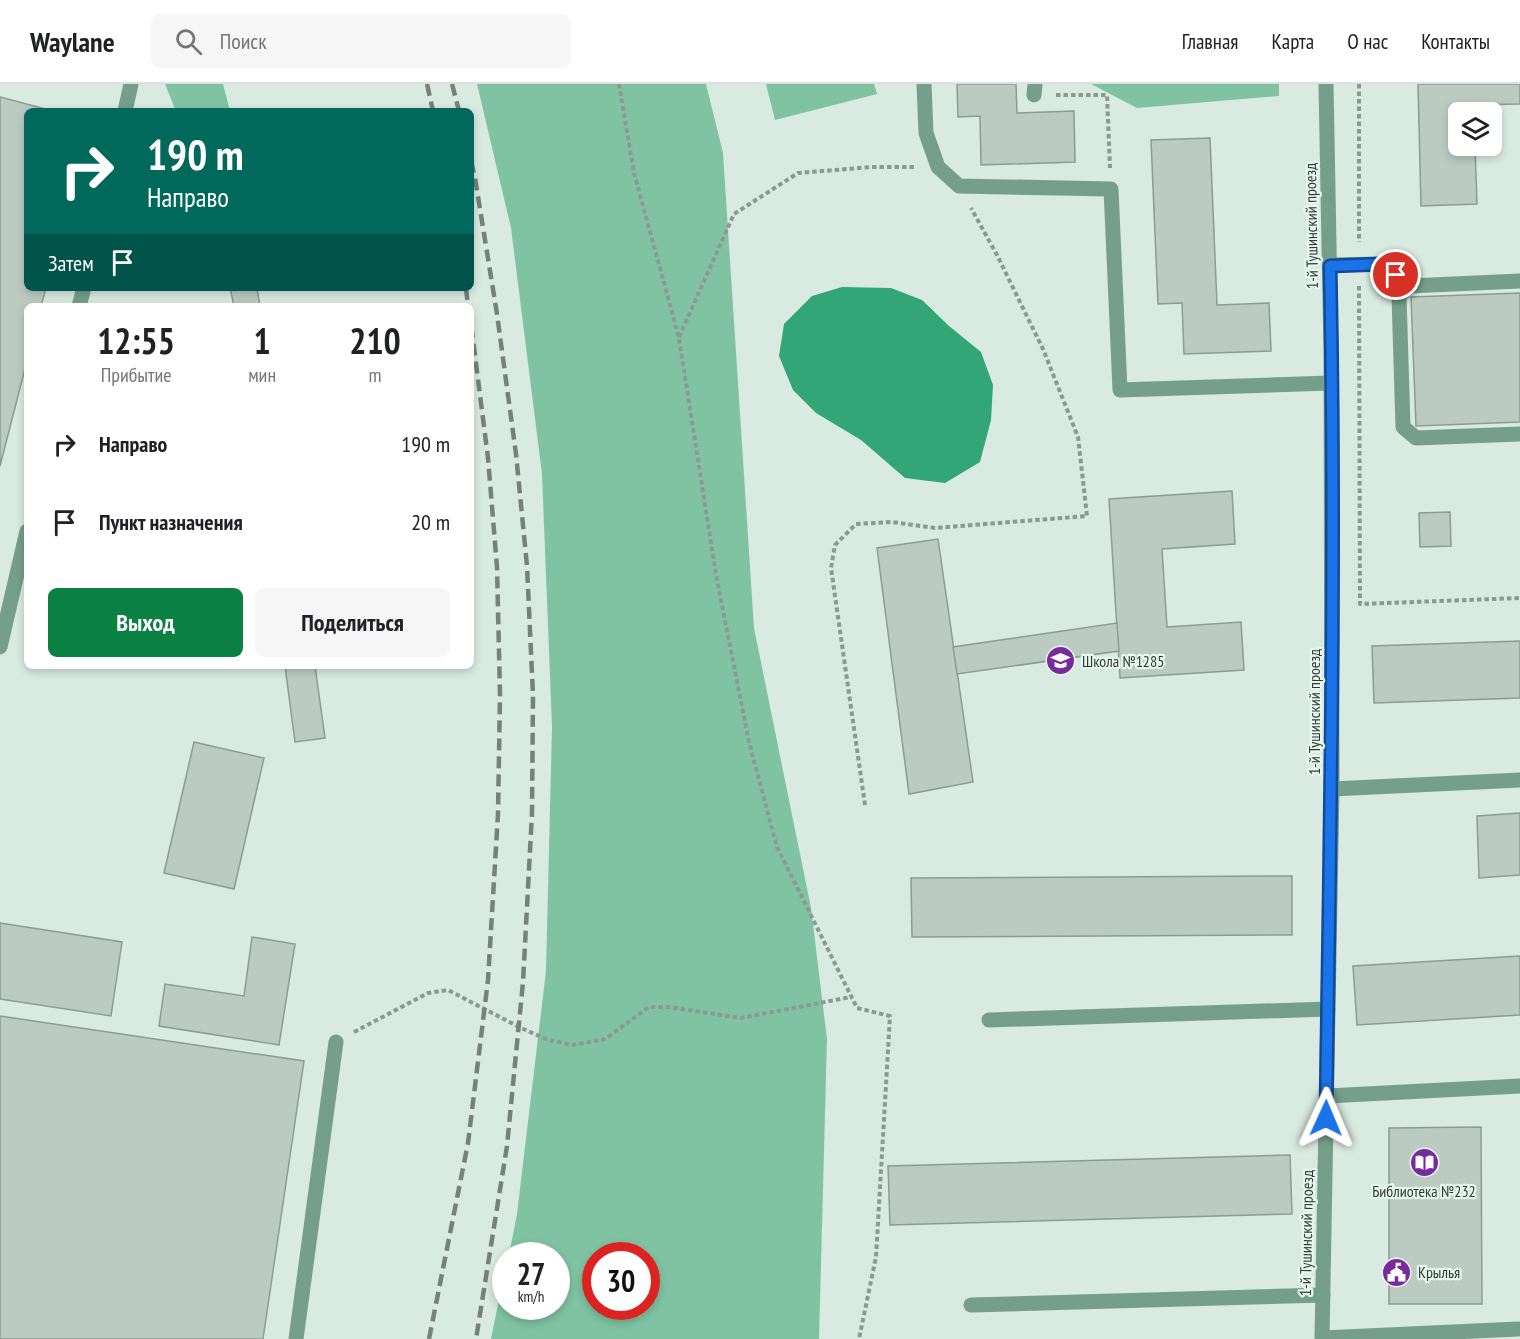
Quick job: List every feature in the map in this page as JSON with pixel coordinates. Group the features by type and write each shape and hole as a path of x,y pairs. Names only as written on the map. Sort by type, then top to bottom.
{"street":[{"path":"126,108 131,84"},
{"path":"924,84 926,133 938,167 959,186 1111,189 1120,390 1331,382"},
{"name":"1-й Тушинский проезд","path":"1323,1338 1332,789 1331,382 1326,84"},
{"path":"1330,266 1382,264 1410,286"},
{"path":"1520,281 1410,286 1399,296 1403,427 1416,438 1520,434"},
{"path":"0,647 24,544"},
{"path":"1332,789 1520,780"},
{"path":"989,1020 1328,1009"},
{"path":"296,1339 336,1042"},
{"path":"1327,1096 1520,1086"},
{"path":"971,1305 1323,1295"},
{"path":"1323,1338 1515,1332"}],"path":[{"path":"619,84 634,173 678,338 716,575 752,752 777,847 857,1008 890,1016 876,1257 858,1339"},
{"path":"1034,90 1107,95 1111,189"},
{"path":"678,338 734,214 798,173 872,166 938,167"},
{"path":"865,805 831,568 835,544 856,524 892,522 935,528 1087,516 1078,437 1043,349 997,255 959,186"},
{"path":"336,1042 428,993 448,990 548,1040 573,1045 605,1039 649,1007 669,1007 741,1018 852,997"}],"shaded area":[{"path":"165,84 223,84 229,108 175,108"},
{"path":"477,84 706,84 723,153 754,628 811,908 827,1039 819,1339 491,1339 495,1320 570,1320 570,1242 512,1242 517,1214 546,971 552,727 542,474 511,228"},
{"path":"766,84 874,84 877,94 775,120"},
{"path":"1091,84 1279,84 1279,96 1137,108"},
{"path":"842,287 891,288 922,300 981,352 993,385 991,420 980,462 945,483 905,478 861,440 816,413 793,390 779,356 784,324 812,296"}],"building":[{"path":"957,84 1016,84 1017,113 1074,111 1075,162 981,165 980,116 958,117"},
{"path":"1418,84 1520,84 1520,104 1448,102 1448,156 1475,156 1477,204 1421,206"},
{"path":"0,97 42,108 24,108 24,291 45,291 42,303 24,303 24,373 0,466"},
{"path":"1210,138 1217,305 1269,303 1271,351 1184,354 1182,303 1158,304 1151,140"},
{"path":"231,291 258,291 260,303 233,303"},
{"path":"1520,293 1520,422 1416,426 1411,297"},
{"path":"1232,491 1235,544 1162,549 1167,627 1241,622 1244,670 1120,678 1109,499"},
{"path":"1450,512 1451,546 1420,547 1419,513"},
{"path":"938,539 973,782 909,794 877,548"},
{"path":"1117,623 1119,651 957,674 953,647"},
{"path":"1520,641 1520,698 1374,703 1372,646"},
{"path":"285,669 315,669 325,738 295,742"},
{"path":"194,742 264,758 234,889 164,873"},
{"path":"1520,813 1520,875 1479,878 1477,816"},
{"path":"1292,876 1292,935 912,937 911,878"},
{"path":"0,923 122,942 111,1016 0,999"},
{"path":"252,937 295,944 279,1045 159,1026 165,984 244,996"},
{"path":"1520,956 1520,1015 1357,1025 1353,966"},
{"path":"0,1016 304,1061 263,1339 0,1339"},
{"path":"1481,1127 1482,1304 1389,1304 1389,1128"},
{"path":"1290,1155 1292,1214 890,1225 888,1166"}],"railway":[{"path":"427,84 432,108"},
{"path":"452,84 458,108"},
{"path":"474,174 497,314 516,454 527,566 533,695 532,813 523,982 507,1146 476,1339"},
{"path":"466,291 468,303"},
{"path":"429,1339 468,1143 488,980 498,814 500,695 497,567 488,458 474,348"}],"place":[{"name":"Школа №1285","path":"1061,661"},
{"name":"Библиотека №232","path":"1424,1163"},
{"name":"Крылья","path":"1397,1272"}],"route":[{"path":"1326,1118 1332,789 1330,266 1382,264 1396,275"}]}
